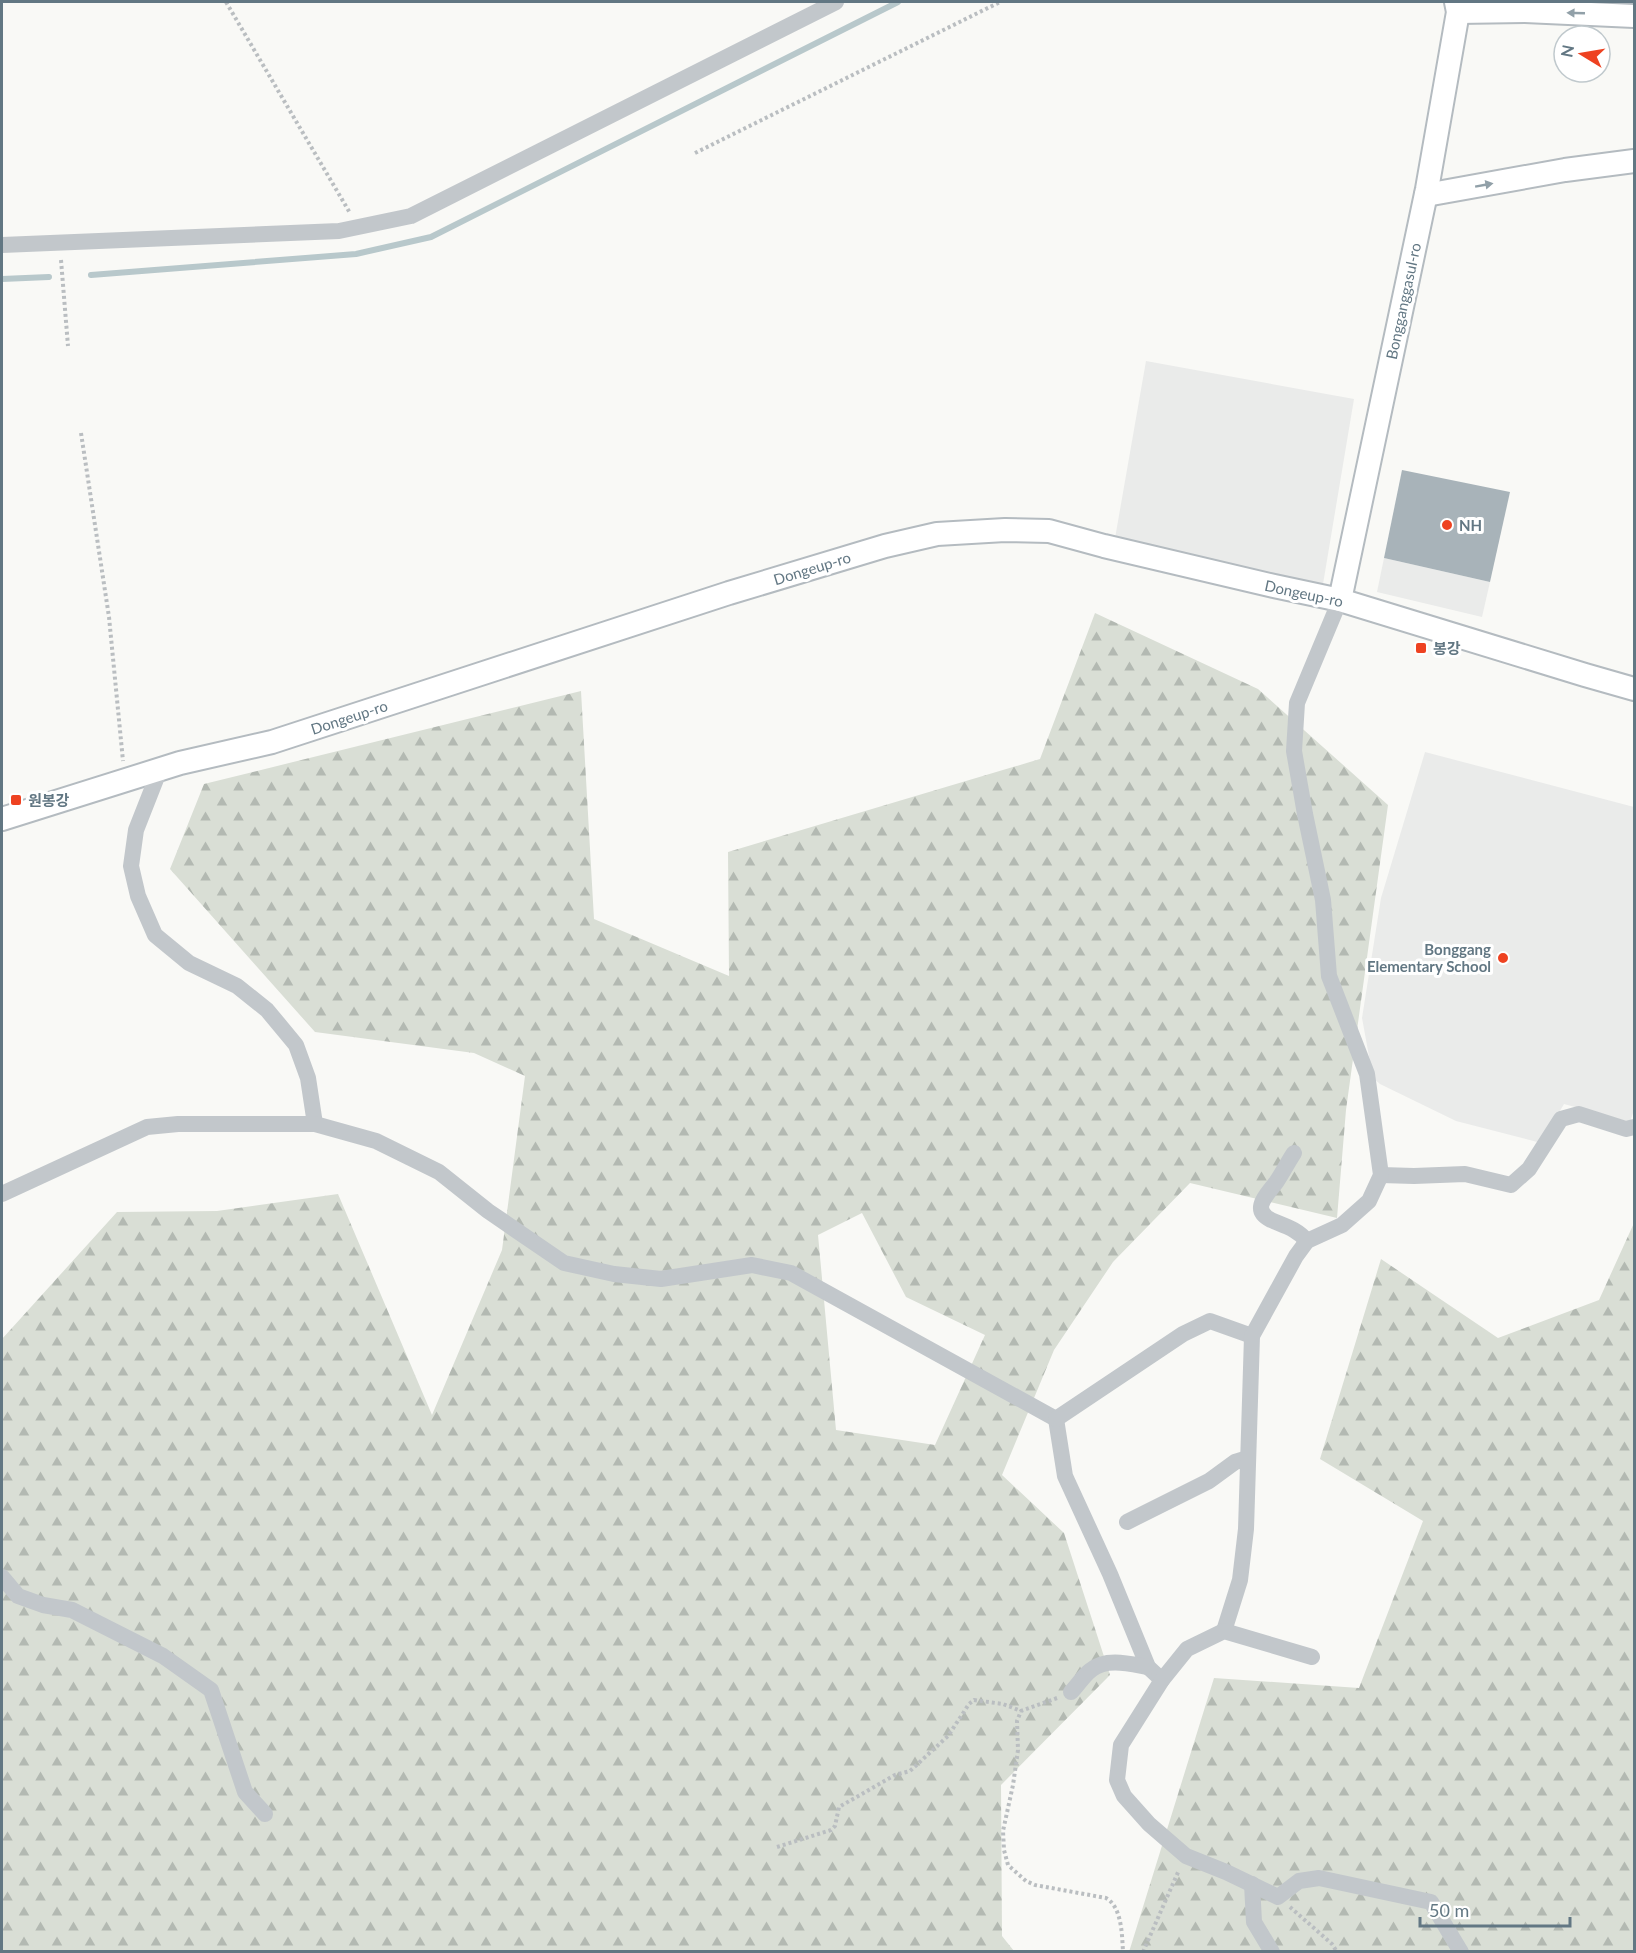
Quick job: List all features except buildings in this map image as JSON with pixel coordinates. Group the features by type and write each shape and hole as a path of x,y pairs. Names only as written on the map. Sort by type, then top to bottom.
{"main road":[{"path":"1457,7 1635,16"},
{"name":"Bongganggasul-ro","path":"1340,600 1426,195 1457,7"},
{"path":"1426,195 1565,170 1635,161"},
{"name":"Dongeup-ro","path":"4,822 160,769 272,742 729,593 885,546 937,534 1005,530 1048,531 1340,600 1585,675 1635,688"}],"street":[{"path":"2,245 339,231 411,216 836,2"},
{"path":"1224,1631 1240,1580 1246,1529 1252,1336 1296,1256 1307,1241 1342,1225 1369,1201 1381,1175 1367,1074 1329,976 1323,900 1294,751 1297,703 1340,600"},
{"path":"160,769 136,830 131,866 138,896 156,935 189,963 237,986 267,1010 296,1045 308,1078 315,1124"},
{"path":"1381,1175 1465,1174 1511,1185 1529,1169 1561,1119 1579,1114 1626,1129 1635,1127"},
{"path":"2,1194 147,1127 178,1124 315,1124 376,1141 439,1172 488,1211 564,1263 614,1274 661,1279 752,1265 791,1273 1056,1419"},
{"path":"1294,1153 1275,1185 1265,1196 1261,1208 1268,1219 1300,1232 1307,1241"},
{"path":"1056,1419 1183,1334 1210,1321 1252,1336"},
{"path":"1056,1419 1065,1476 1110,1574 1148,1667 1162,1680"},
{"path":"1127,1522 1209,1480 1235,1462 1248,1458"},
{"path":"2,1577 18,1596 43,1605 72,1610 163,1656 211,1690 245,1792 265,1814"},
{"path":"1312,1657 1224,1631 1187,1649 1162,1680 1121,1745 1117,1780 1124,1796 1149,1824 1186,1856 1278,1897 1299,1881 1319,1878 1431,1902 1461,1952"},
{"path":"1071,1692 1090,1670 1098,1665 1120,1663 1148,1667"},
{"path":"1252,1884 1254,1922 1272,1952"}],"path":[{"path":"226,2 349,208 354,228"},
{"path":"695,153 1000,2"},
{"path":"60,243 68,346"},
{"path":"81,433 109,617 124,780"},
{"path":"1071,1692 1021,1712 1017,1721 1018,1750 1003,1831 1004,1850 1008,1865 1026,1881 1035,1885 1110,1901 1119,1920 1123,1952"},
{"path":"777,1847 831,1830 835,1826 839,1807 895,1775 910,1772 948,1736 974,1700 1003,1704 1021,1712"},
{"path":"1143,1952 1186,1856"},
{"path":"1278,1897 1332,1944 1337,1952"}],"shaded area":[{"path":"1146,361 1354,399 1323,584 1114,544"},
{"path":"1384,558 1490,582 1482,617 1377,592"},
{"name":"Bonggang Elementary School","path":"1425,752 1634,807 1634,1110 1630,1122 1564,1104 1541,1143 1456,1121 1380,1084 1373,1078 1362,1018 1381,898"}],"green space":[{"path":"1095,613 1258,689 1388,805 1346,1110 1337,1218 1190,1183 1113,1262 1054,1350 1002,1475 1064,1533 1110,1675 1001,1785 1002,1936 1014,1951 2,1951 2,1339 117,1212 217,1211 338,1194 432,1415 502,1250 525,1076 474,1053 315,1032 170,869 204,784 581,691 594,919 729,976 728,852 1040,759","holes":["862,1213 906,1297 985,1335 935,1445 836,1430 818,1235"]},
{"path":"1634,1223 1634,1951 1129,1952 1214,1678 1359,1688 1423,1521 1320,1459 1381,1259 1498,1338 1599,1300"}],"waterway":[{"path":"91,275 356,254 431,237 898,2"},
{"path":"2,279 49,277"}],"place":[{"name":"NH","path":"1447,525"},
{"name":"봉강","path":"1421,648"},
{"name":"원봉강","path":"16,800"},
{"name":"Bonggang Elementary School","path":"1503,958"}]}
